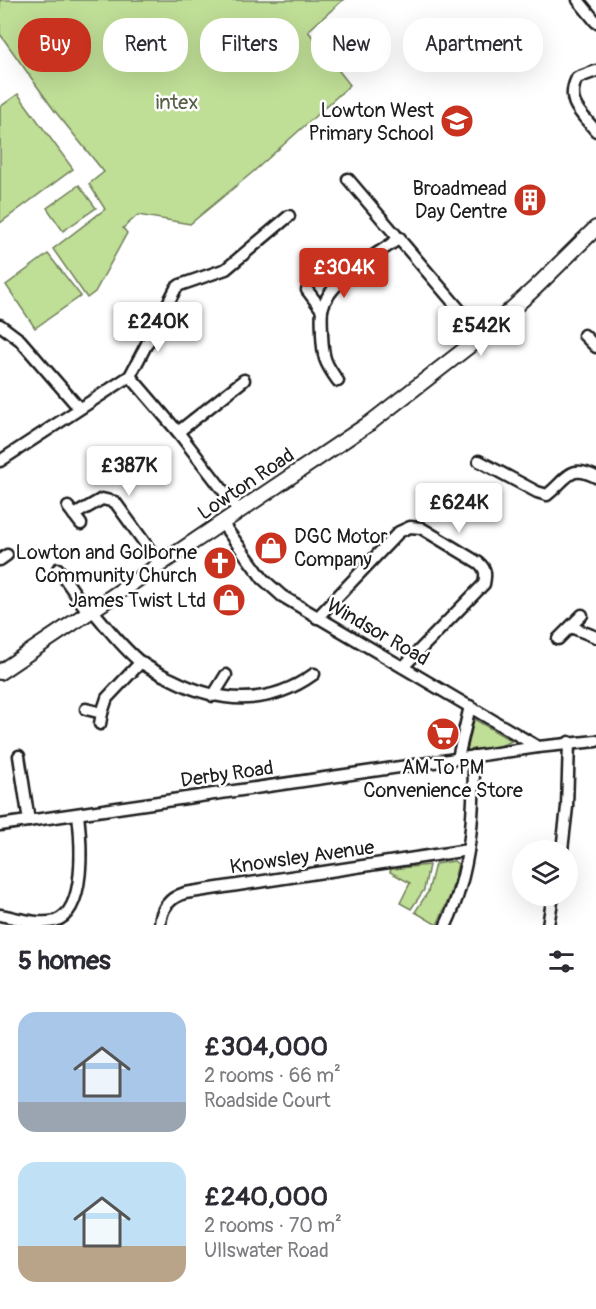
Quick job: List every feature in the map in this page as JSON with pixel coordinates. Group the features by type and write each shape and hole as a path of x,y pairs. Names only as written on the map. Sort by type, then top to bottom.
{"main road":[{"name":"Lowton Road","path":"0,672 381,415 482,336 536,288 596,228"}],"street":[{"path":"578,0 596,22"},
{"path":"596,71 577,78 572,89 573,101 596,130"},
{"path":"348,179 482,336"},
{"path":"0,461 130,376 176,288 226,269 289,216"},
{"path":"338,381 325,363 322,310 326,298 342,279 400,238"},
{"path":"307,290 322,310"},
{"path":"0,324 20,340 79,408"},
{"path":"584,335 596,347"},
{"path":"130,376 178,432 239,512"},
{"path":"178,432 243,380"},
{"path":"479,461 547,495 572,472 584,471 596,477"},
{"path":"74,515 102,499 115,502 160,564"},
{"name":"Windsor Road","path":"222,523 271,588 317,618 538,747"},
{"path":"317,618 399,532 410,527 421,528 479,563 485,568 486,577 484,584 403,667"},
{"path":"58,569 90,611 141,662 182,684 213,696 231,698 270,696 301,684 314,674"},
{"path":"558,639 582,615"},
{"path":"571,627 596,637"},
{"path":"86,709 101,718 107,698 141,662"},
{"path":"213,696 226,675"},
{"path":"458,758 470,706"},
{"name":"Derby Road","path":"0,825 569,742 596,741"},
{"path":"563,840 567,807 569,742"},
{"path":"19,756 29,821"},
{"path":"447,925 456,900 468,850 473,807 474,756"},
{"path":"0,915 48,922 58,920 67,914 73,903 81,860 78,814"},
{"name":"Knowsley Avenue","path":"160,925 168,902 173,897 185,893 468,850"},
{"path":"548,925 551,906"}],"green space":[{"name":"intex","path":"0,0 343,0 323,18 311,18 311,28 308,31 311,35 311,72 340,72 350,85 253,172 190,224 138,215 123,228 127,233 95,292 87,298 53,249 105,209 89,184 104,172 27,72 91,72 91,18 18,18 18,59 0,34"},
{"path":"18,94 73,169 0,223 0,107"},
{"path":"79,185 96,208 63,231 47,208"},
{"path":"48,254 81,296 35,328 6,285"},
{"path":"474,719 512,741 500,746 467,751"},
{"path":"454,861 458,864 450,896 437,925 415,912 428,892 435,864"},
{"path":"429,865 424,890 411,909 400,903 410,883 390,872 391,869"}],"place":[{"name":"Lowton West Primary School","path":"457,121"},
{"name":"Broadmead Day Centre","path":"530,200"},
{"name":"DGC Motor Company","path":"271,548"},
{"name":"Lowton and Golborne Community Church","path":"220,563"},
{"name":"James Twist Ltd","path":"229,600"},
{"name":"AM To PM Convenience Store","path":"443,734"}]}
